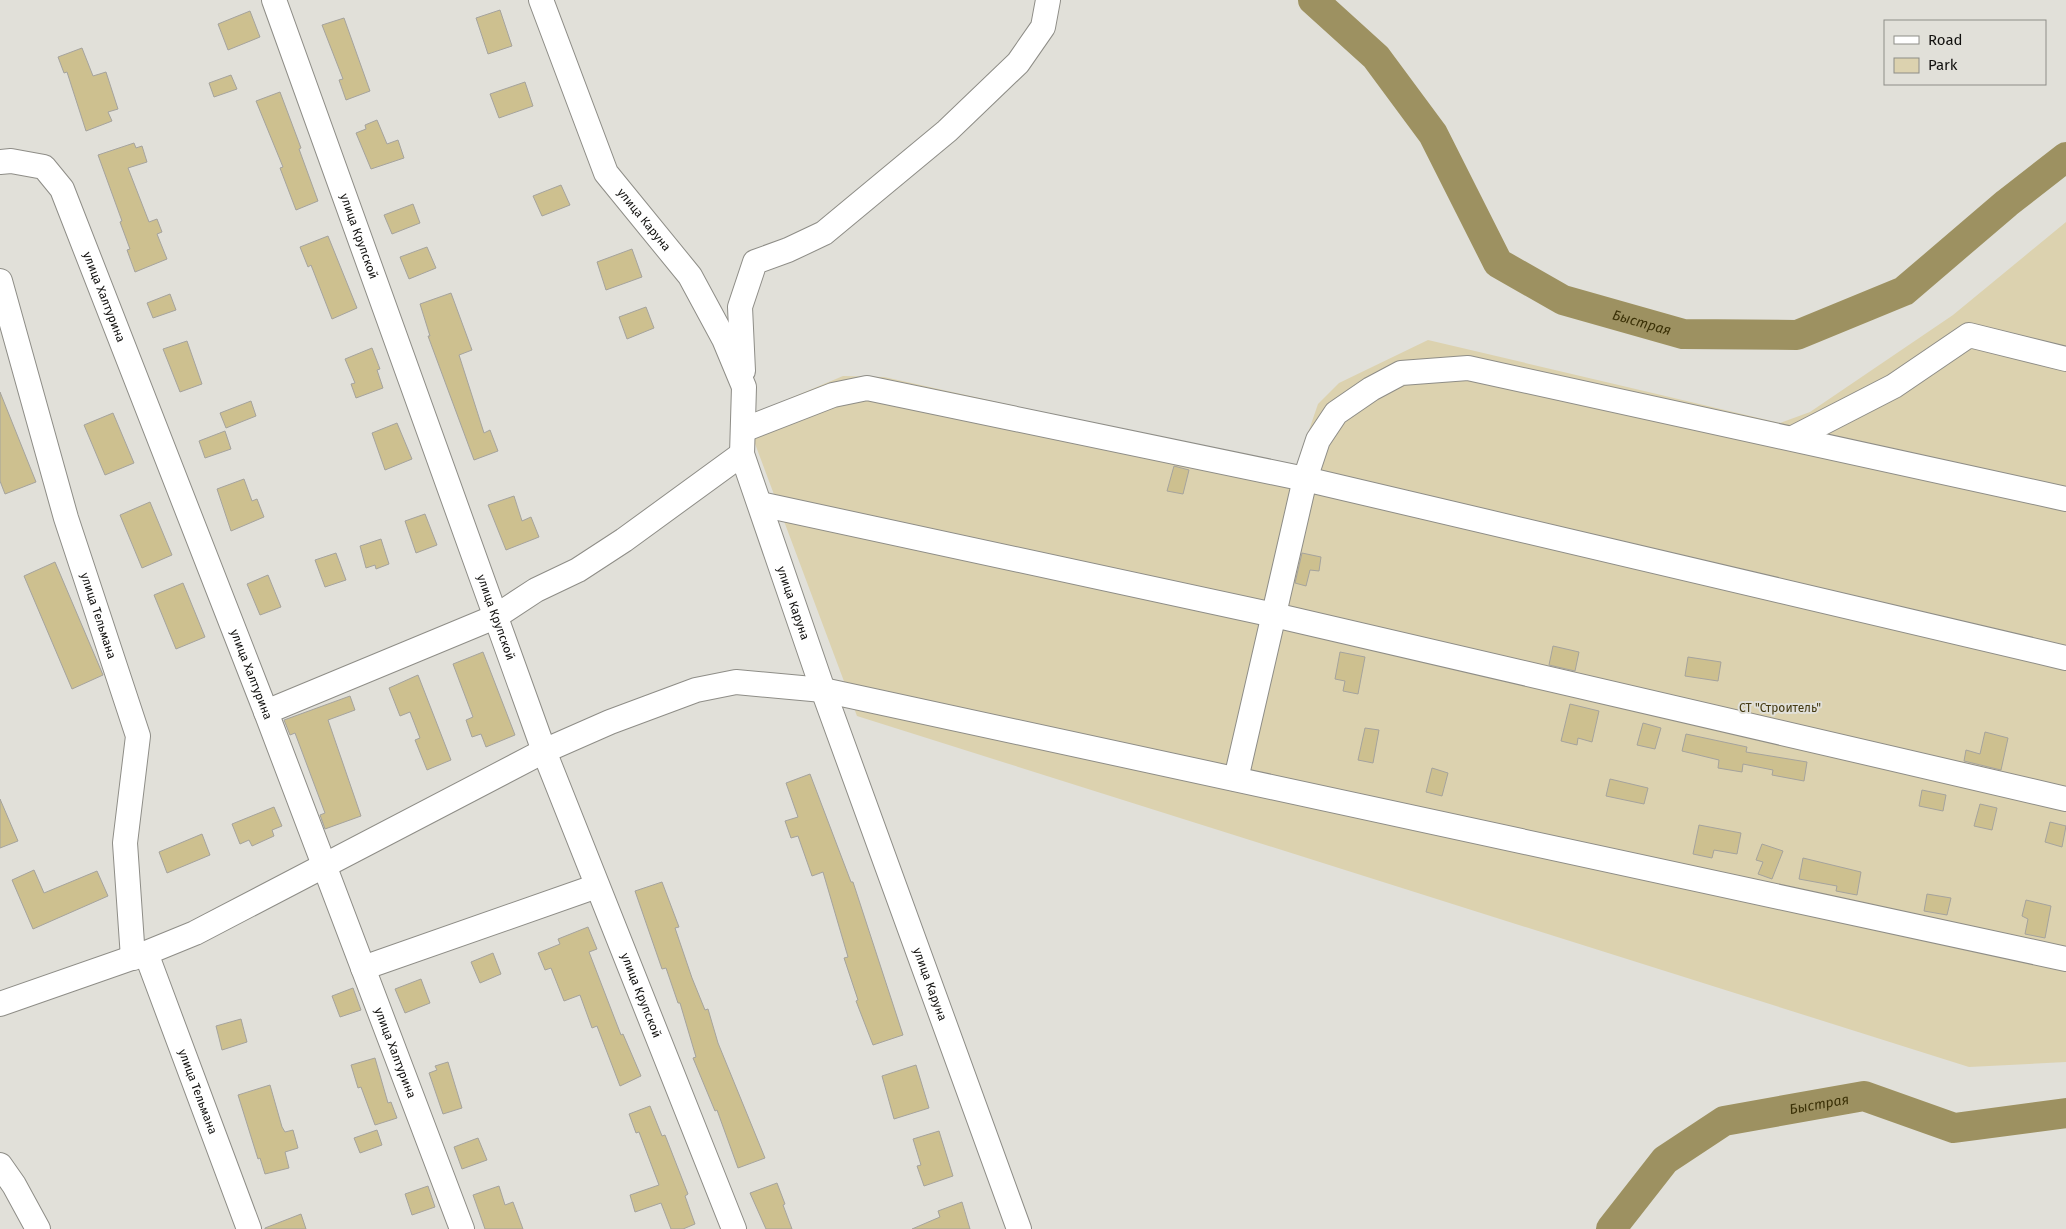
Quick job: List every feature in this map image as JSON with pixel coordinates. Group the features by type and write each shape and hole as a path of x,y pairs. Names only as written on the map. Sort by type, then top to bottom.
{"street":[{"name":"улица Крупской","path":"274,0 544,752 734,1229"},
{"name":"улица Каруна","path":"541,0 606,174 690,276 724,339 744,387 742,454 823,690 1019,1229"},
{"path":"744,387 740,307 755,262 788,250 824,233 947,131 1018,63 1042,27 1048,0"},
{"name":"улица Халтурина","path":"0,162 12,161 44,166 62,189 266,712 462,1229"},
{"name":"улица Тельмана","path":"0,281 66,518 138,736 124,843 140,956 249,1229"},
{"path":"1793,438 1894,386 1969,335 2066,359"},
{"path":"1236,779 1305,479 1318,440 1336,413 1371,389 1401,373 1468,368 2066,499"},
{"path":"743,430 833,395 866,388 1305,479 2066,658"},
{"path":"266,712 495,617 536,590 578,570 616,545 742,454"},
{"path":"760,504 1274,615 2066,798"},
{"path":"0,1004 140,956 195,933 544,752 610,722 696,690 736,682 823,690 2066,960"},
{"path":"362,968 597,886"},
{"path":"0,1165 14,1185 38,1229"}],"green space":[{"name":"СТ \"Строитель\"","path":"2066,222 2066,1062 1969,1067 857,716 745,417 843,376 884,377 1296,468 1318,404 1339,383 1428,340 1780,423 1810,412 1953,315"}],"building":[{"path":"500,10 512,46 488,54 476,18"},
{"path":"250,11 260,37 228,50 218,24"},
{"path":"344,18 370,91 346,100 339,80 343,79 322,25"},
{"path":"82,48 93,76 106,72 118,109 108,112 112,121 86,131 67,72 64,73 58,57"},
{"path":"231,75 237,89 214,97 209,83"},
{"path":"525,82 533,106 499,118 490,94"},
{"path":"280,92 318,201 296,210 280,168 283,167 256,101"},
{"path":"377,120 387,144 398,140 404,158 371,169 356,133 366,129 365,125"},
{"path":"134,143 136,148 142,146 147,162 128,168 149,222 157,219 162,232 157,234 167,259 135,272 127,250 130,249 120,222 122,221 98,155"},
{"path":"561,185 570,205 542,216 533,196"},
{"path":"413,204 420,223 392,234 384,215"},
{"path":"328,236 357,308 332,319 311,265 308,267 300,247"},
{"path":"427,247 436,268 409,279 400,257"},
{"path":"632,249 642,277 606,290 597,262"},
{"path":"451,293 472,350 459,355 484,433 490,430 498,451 474,460 428,336 430,336 420,304"},
{"path":"170,294 176,310 153,318 147,303"},
{"path":"646,307 654,328 627,339 619,317"},
{"path":"187,341 202,384 180,392 163,349"},
{"path":"372,348 380,369 377,370 383,388 356,398 351,384 355,383 345,359"},
{"path":"0,392 36,482 5,494 0,481"},
{"path":"251,401 256,416 226,428 220,413"},
{"path":"113,413 134,463 105,475 84,425"},
{"path":"397,423 412,459 385,470 372,433"},
{"path":"225,431 231,449 205,458 199,441"},
{"path":"1174,466 1189,470 1183,494 1167,491"},
{"path":"244,479 252,501 257,499 264,517 231,531 217,489"},
{"path":"514,496 522,521 531,517 539,537 506,550 488,505"},
{"path":"150,502 172,555 142,568 120,515"},
{"path":"425,514 437,545 416,553 405,521"},
{"path":"381,539 389,564 376,569 375,565 366,568 360,546"},
{"path":"336,553 346,580 325,587 315,560"},
{"path":"1302,553 1321,557 1319,571 1310,570 1306,586 1295,583"},
{"path":"55,562 103,675 72,689 24,576"},
{"path":"268,575 281,607 260,615 247,584"},
{"path":"183,583 205,637 176,649 154,595"},
{"path":"1553,646 1579,652 1575,671 1549,665"},
{"path":"483,652 515,735 486,747 481,734 472,737 466,720 473,717 453,664"},
{"path":"1340,652 1365,657 1358,694 1343,691 1345,681 1335,679"},
{"path":"1688,657 1721,662 1718,681 1685,676"},
{"path":"418,675 451,760 427,770 415,740 420,738 410,712 400,716 389,688"},
{"path":"350,696 355,710 328,720 361,816 325,829 320,815 325,813 295,733 290,735 284,720"},
{"path":"1570,704 1599,711 1592,742 1578,738 1577,745 1561,741"},
{"path":"1643,723 1661,728 1655,749 1637,745"},
{"path":"1365,728 1379,730 1373,763 1358,760"},
{"path":"1985,732 2008,738 2001,770 1964,761 1966,750 1980,754"},
{"path":"1686,734 1747,747 1746,752 1807,762 1804,781 1772,775 1773,770 1743,764 1742,772 1718,768 1719,760 1682,751"},
{"path":"1432,768 1448,773 1442,796 1426,792"},
{"path":"810,774 851,882 853,882 903,1035 873,1045 856,1001 858,1000 844,958 848,957 823,872 812,876 798,836 791,838 785,821 798,817 786,783"},
{"path":"1610,779 1648,788 1644,804 1606,796"},
{"path":"1922,790 1946,795 1943,811 1919,806"},
{"path":"0,799 18,841 0,848"},
{"path":"1980,804 1997,808 1992,830 1974,826"},
{"path":"274,807 282,826 272,830 274,836 252,846 249,840 240,844 232,824"},
{"path":"2050,822 2066,826 2062,847 2045,842"},
{"path":"1699,825 1741,833 1737,854 1714,850 1712,858 1693,854"},
{"path":"202,834 210,855 167,873 159,852"},
{"path":"1762,844 1783,851 1772,879 1758,874 1763,862 1756,860"},
{"path":"1803,858 1861,872 1857,895 1836,891 1837,886 1799,879"},
{"path":"34,870 44,893 97,871 108,896 33,929 12,880"},
{"path":"662,882 679,927 675,928 692,978 705,1010 708,1009 718,1043 765,1158 738,1168 717,1110 715,1111 693,1058 696,1057 680,1003 678,1003 666,968 662,969 635,891"},
{"path":"1927,894 1951,898 1947,915 1924,911"},
{"path":"2026,900 2051,906 2045,938 2025,934 2028,919 2022,916"},
{"path":"588,927 597,949 589,952 621,1035 623,1034 641,1076 620,1086 597,1026 592,1028 580,995 564,1001 551,968 545,970 538,953 560,944 558,939"},
{"path":"493,953 501,974 480,983 471,962"},
{"path":"421,979 430,1003 405,1013 395,989"},
{"path":"353,988 361,1010 340,1017 332,996"},
{"path":"241,1019 247,1042 222,1050 216,1026"},
{"path":"375,1058 388,1103 391,1102 397,1118 375,1125 361,1087 358,1088 351,1065"},
{"path":"448,1062 462,1108 443,1114 429,1073 437,1070 435,1066"},
{"path":"916,1065 929,1108 894,1119 882,1076"},
{"path":"270,1085 282,1127 285,1132 293,1130 298,1148 285,1152 289,1168 265,1174 260,1158 258,1159 238,1095"},
{"path":"650,1106 662,1136 665,1135 688,1194 685,1196 695,1224 683,1229 671,1229 661,1203 635,1212 630,1195 659,1185 639,1132 636,1133 629,1114"},
{"path":"377,1130 382,1145 360,1153 354,1138"},
{"path":"939,1131 953,1176 924,1186 917,1166 921,1165 913,1139"},
{"path":"478,1138 487,1160 462,1169 454,1147"},
{"path":"777,1183 792,1229 766,1229 750,1193"},
{"path":"428,1186 435,1207 412,1215 405,1194"},
{"path":"499,1186 505,1205 513,1202 523,1229 485,1229 473,1195"},
{"path":"962,1202 970,1229 912,1229 940,1217 938,1211"},
{"path":"301,1214 306,1229 265,1229 265,1228"}],"waterway":[{"name":"Быстрая","path":"1313,0 1376,57 1433,134 1498,263 1563,300 1683,334 1797,335 1904,291 2007,203 2066,157"},
{"name":"Быстрая","path":"1611,1229 1665,1160 1724,1121 1864,1096 1954,1128 2066,1113"}]}
